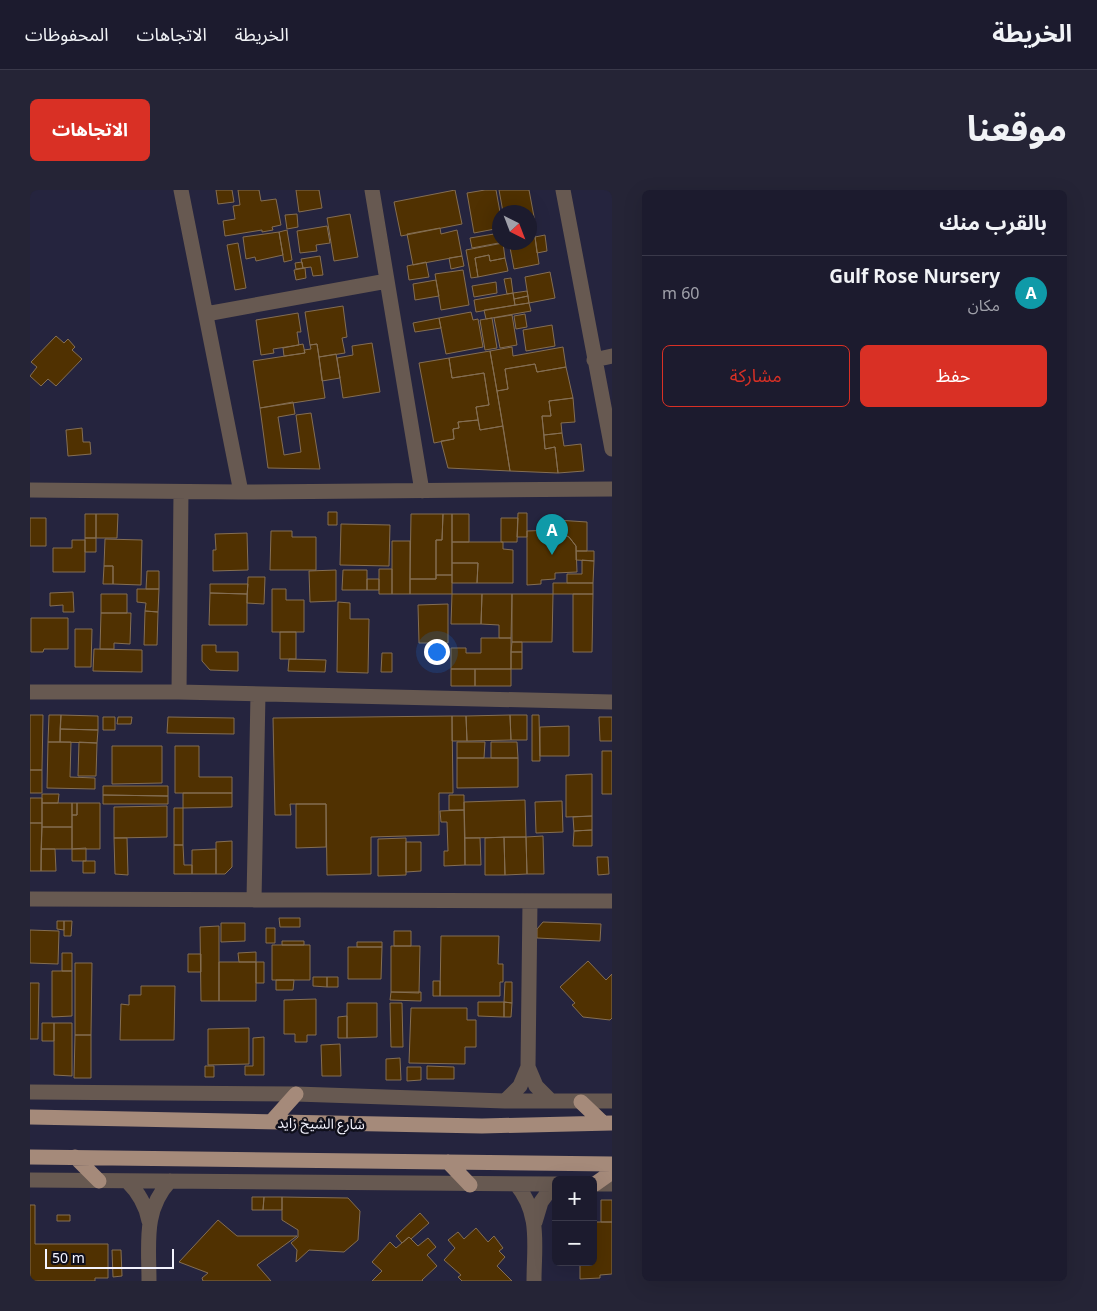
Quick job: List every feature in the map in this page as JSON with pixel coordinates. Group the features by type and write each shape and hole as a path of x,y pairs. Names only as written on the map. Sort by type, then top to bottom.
{"main road":[{"path":"271,1122 296,1094"},
{"path":"581,1102 608,1123"},
{"name":"شارع الشيخ زايد","path":"30,1117 482,1126 608,1123"},
{"path":"30,1157 612,1164"},
{"path":"75,1157 99,1181"},
{"path":"448,1162 470,1185"},
{"path":"597,1182 612,1172"}],"street":[{"path":"181,190 241,492"},
{"path":"372,190 422,491"},
{"path":"562,190 612,449"},
{"path":"206,314 387,281"},
{"path":"594,360 612,356"},
{"path":"30,490 241,492 612,489"},
{"path":"179,692 181,492"},
{"path":"30,692 179,692 612,702"},
{"path":"254,900 258,694"},
{"path":"30,899 612,901"},
{"path":"505,1101 520,1086 528,1067 530,901"},
{"path":"528,1067 536,1086 551,1101"},
{"path":"30,1092 296,1094 505,1101 612,1101"},
{"path":"30,1180 170,1180 470,1185 552,1184"},
{"path":"149,1281 151,1213 158,1196 170,1180"},
{"path":"128,1181 140,1196 150,1223"},
{"path":"516,1184 529,1202 534,1223 534,1281"},
{"path":"597,1184 612,1184"},
{"path":"534,1223 541,1202 552,1188"}],"building":[{"path":"216,190 232,190 234,202 218,204"},
{"path":"238,190 259,190 261,201 276,199 281,225 272,227 273,230 225,236 223,221 235,219 233,206 240,205"},
{"path":"296,190 319,190 322,208 299,212"},
{"path":"455,190 462,224 401,236 394,202"},
{"path":"496,190 499,205 492,205 492,230 474,233 467,193"},
{"path":"499,190 529,190 532,205 502,205"},
{"path":"297,214 298,227 287,229 285,215"},
{"path":"350,214 358,257 334,261 327,218"},
{"path":"327,226 330,243 316,245 317,251 300,253 297,231"},
{"path":"440,228 441,234 457,230 462,256 413,265 407,234"},
{"path":"287,230 292,260 284,262 279,232"},
{"path":"279,232 283,255 256,261 255,257 246,259 243,237"},
{"path":"492,234 492,244 472,248 470,238"},
{"path":"545,235 547,251 537,253 537,237"},
{"path":"238,243 246,288 235,290 227,245"},
{"path":"492,245 492,250 504,250 505,258 490,261 489,255 475,258 478,277 471,278 466,250"},
{"path":"510,250 537,250 539,264 514,269"},
{"path":"489,255 490,261 505,258 508,271 478,277 475,258"},
{"path":"320,256 323,275 313,276 311,267 303,268 301,259"},
{"path":"462,256 464,266 451,269 449,258"},
{"path":"302,262 303,268 296,269 295,263"},
{"path":"426,262 429,277 409,280 407,266"},
{"path":"305,268 306,278 296,280 294,270"},
{"path":"463,270 469,305 441,310 435,274"},
{"path":"550,272 555,298 529,303 525,277"},
{"path":"511,278 513,293 507,294 504,279"},
{"path":"436,280 439,296 415,300 413,284"},
{"path":"496,282 497,293 474,297 472,286"},
{"path":"527,291 528,296 514,299 513,293"},
{"path":"513,293 515,305 476,312 474,300"},
{"path":"528,296 529,303 515,305 514,299"},
{"path":"529,303 531,311 486,319 484,310"},
{"path":"343,306 347,337 342,338 345,353 319,357 317,344 310,345 305,312"},
{"path":"471,312 473,320 478,319 483,347 446,354 439,318"},
{"path":"298,313 301,332 297,332 299,345 273,349 274,353 261,355 256,320"},
{"path":"525,314 527,327 516,329 514,316"},
{"path":"512,315 517,345 500,348 494,318"},
{"path":"439,318 441,328 415,332 413,323"},
{"path":"492,318 497,348 485,350 480,320"},
{"path":"552,325 555,346 526,351 523,330"},
{"path":"56,336 64,343 68,339 75,347 72,350 82,359 56,386 48,379 41,386 30,376 37,367 31,362"},
{"path":"372,343 380,392 343,398 337,358 353,355 352,346"},
{"path":"303,344 305,353 284,356 283,348"},
{"path":"317,344 325,398 260,408 253,361 305,353 304,350 311,349 310,345"},
{"path":"512,347 513,356 563,347 566,367 537,372 535,364 505,369 508,389 497,391 490,351"},
{"path":"490,351 503,426 480,430 476,407 489,405 484,373 452,378 449,358"},
{"path":"336,354 340,378 322,381 319,357"},
{"path":"449,358 452,378 484,373 489,405 476,407 478,420 458,422 459,428 453,429 454,439 434,443 419,363"},
{"path":"535,364 537,372 566,367 573,398 549,401 551,416 542,416 545,449 555,447 558,473 510,471 497,391 508,389 505,369"},
{"path":"573,398 575,422 561,423 562,433 544,435 542,416 551,416 549,401"},
{"path":"293,402 295,414 278,417 284,455 301,452 296,415 311,413 320,469 268,468 260,408"},
{"path":"478,420 480,430 503,426 510,471 448,468 441,441 454,439 453,429 459,428 458,422"},
{"path":"82,428 83,442 90,442 91,454 68,456 66,430"},
{"path":"562,433 564,446 581,444 584,471 558,473 555,447 545,449 544,435"},
{"path":"328,512 337,512 337,525 328,525"},
{"path":"518,513 527,513 527,537 517,537"},
{"path":"85,514 96,514 96,538 85,538"},
{"path":"96,514 118,514 117,538 96,538"},
{"path":"411,514 443,514 442,540 436,540 436,579 410,579"},
{"path":"443,514 452,514 452,575 436,575 436,540 442,540"},
{"path":"452,514 469,514 469,542 452,542"},
{"path":"30,518 46,518 46,546 30,546"},
{"path":"501,518 518,518 517,542 501,542"},
{"path":"542,519 587,522 587,551 576,551 576,546 569,537 554,530 542,530"},
{"path":"341,524 390,525 389,566 340,565"},
{"path":"554,530 569,537 576,546 577,572 555,573 555,579 541,580 541,584 527,585 527,531"},
{"path":"271,531 292,531 292,537 316,537 316,570 270,570"},
{"path":"247,533 248,570 213,571 213,550 216,550 215,534"},
{"path":"85,538 96,538 96,552 85,552"},
{"path":"105,539 142,540 141,585 113,584 113,566 104,566"},
{"path":"72,540 85,540 85,572 53,572 53,548 72,548"},
{"path":"392,541 410,541 410,594 392,594"},
{"path":"452,542 503,542 503,549 513,550 513,583 477,583 478,563 452,563"},
{"path":"576,551 594,551 594,561 576,560"},
{"path":"582,560 594,561 593,583 567,583 567,574 582,574"},
{"path":"452,563 478,563 477,583 452,583"},
{"path":"104,566 113,566 113,584 103,584"},
{"path":"379,569 392,569 392,594 379,594"},
{"path":"336,570 336,601 310,602 309,571"},
{"path":"343,570 367,570 367,590 342,590"},
{"path":"147,571 159,571 159,589 146,589"},
{"path":"436,575 452,575 452,594 410,594 410,579 436,579"},
{"path":"248,577 265,577 264,604 247,603"},
{"path":"367,579 379,579 379,590 367,590"},
{"path":"553,583 593,583 593,594 553,594"},
{"path":"210,584 248,584 247,594 210,593"},
{"path":"137,589 159,589 158,612 145,611 146,603 137,602"},
{"path":"272,589 286,589 286,600 304,600 304,632 272,632"},
{"path":"73,592 74,612 63,612 63,605 50,606 50,593"},
{"path":"210,593 247,594 247,625 209,625"},
{"path":"101,594 127,594 127,613 101,613"},
{"path":"452,594 482,594 481,624 451,624"},
{"path":"482,594 512,594 511,638 499,638 499,625 481,624"},
{"path":"512,594 553,594 552,642 512,642"},
{"path":"573,594 593,594 592,652 573,652"},
{"path":"338,602 350,603 350,619 369,619 368,673 337,672"},
{"path":"448,604 448,643 419,643 418,605"},
{"path":"145,611 158,612 157,645 144,645"},
{"path":"101,613 131,613 130,644 114,643 114,649 100,649"},
{"path":"31,618 68,618 68,649 44,649 43,652 31,652"},
{"path":"75,629 92,629 91,667 75,667"},
{"path":"280,632 296,632 296,659 280,659"},
{"path":"481,638 511,638 511,669 451,669 451,648 466,648 466,653 481,653"},
{"path":"512,642 522,642 522,652 511,652"},
{"path":"202,645 216,645 216,652 238,652 238,671 210,670 202,661"},
{"path":"94,649 142,650 142,672 93,671"},
{"path":"511,652 522,652 522,669 511,669"},
{"path":"382,653 392,653 392,672 381,672"},
{"path":"289,659 326,660 325,672 288,671"},
{"path":"451,669 475,669 475,686 451,686"},
{"path":"475,669 511,669 511,686 475,686"},
{"path":"30,715 43,715 42,770 30,770"},
{"path":"49,715 61,715 60,742 48,742"},
{"path":"61,715 98,716 98,730 60,729"},
{"path":"510,715 527,715 527,740 511,740"},
{"path":"510,715 511,740 467,741 466,716"},
{"path":"532,715 539,715 540,761 532,761"},
{"path":"452,716 453,793 439,793 439,835 371,837 371,874 327,875 326,804 290,804 291,815 275,815 273,718"},
{"path":"452,716 466,716 467,741 452,741"},
{"path":"103,717 115,717 115,730 103,730"},
{"path":"118,717 132,717 131,724 117,724"},
{"path":"168,717 234,718 234,734 167,733"},
{"path":"599,717 612,717 612,741 600,741"},
{"path":"569,726 569,756 540,756 540,727"},
{"path":"60,729 98,730 97,743 60,742"},
{"path":"48,742 71,742 70,777 95,778 95,789 47,788"},
{"path":"79,742 97,743 96,776 78,776"},
{"path":"457,742 485,742 484,758 457,758"},
{"path":"491,742 517,742 518,758 491,758"},
{"path":"112,746 162,746 162,783 112,784"},
{"path":"175,746 199,746 199,777 232,777 232,793 175,793"},
{"path":"602,751 612,751 612,794 602,794"},
{"path":"457,758 518,758 518,787 457,788"},
{"path":"30,770 42,770 42,793 30,793"},
{"path":"592,774 592,816 566,817 566,775"},
{"path":"103,786 168,786 168,796 103,795"},
{"path":"183,793 232,793 232,807 183,808"},
{"path":"42,794 59,794 58,803 42,803"},
{"path":"103,795 168,796 168,804 103,804"},
{"path":"449,795 464,795 464,810 449,810"},
{"path":"30,798 42,798 42,823 30,823"},
{"path":"525,800 526,837 465,838 464,802"},
{"path":"562,801 563,832 536,833 535,802"},
{"path":"42,803 72,803 72,827 42,827"},
{"path":"72,803 77,803 77,815 72,815"},
{"path":"77,803 100,803 100,849 72,849 72,815 77,815"},
{"path":"296,804 326,804 326,847 296,848"},
{"path":"167,806 167,837 114,838 114,807"},
{"path":"174,808 183,808 183,845 174,845"},
{"path":"464,810 465,865 444,866 444,851 448,851 447,822 441,822 440,811"},
{"path":"592,816 592,830 574,831 573,817"},
{"path":"30,823 42,823 41,871 30,871"},
{"path":"42,827 72,827 72,849 41,849"},
{"path":"592,830 592,846 573,846 574,831"},
{"path":"543,836 544,874 527,874 526,837"},
{"path":"504,837 526,837 527,874 505,875"},
{"path":"504,837 505,875 485,875 485,838"},
{"path":"114,838 127,838 128,875 115,874"},
{"path":"406,838 406,875 378,876 378,839"},
{"path":"465,838 480,838 481,865 465,865"},
{"path":"232,841 232,867 225,874 216,874 216,842"},
{"path":"406,842 421,842 421,871 406,872"},
{"path":"174,845 183,845 184,865 192,865 192,874 174,874"},
{"path":"86,848 86,861 72,861 72,849"},
{"path":"41,849 55,849 56,871 41,871"},
{"path":"216,849 216,874 192,874 192,850"},
{"path":"597,857 608,857 609,874 598,875"},
{"path":"83,861 95,861 95,873 83,873"},
{"path":"279,918 300,918 300,927 280,927"},
{"path":"57,921 64,921 64,930 57,929"},
{"path":"64,921 72,921 71,936 64,936"},
{"path":"543,922 601,924 600,941 537,938 537,929"},
{"path":"221,923 245,923 245,941 221,942"},
{"path":"219,926 219,1001 201,1001 200,927"},
{"path":"266,928 275,928 275,943 266,943"},
{"path":"30,930 59,931 58,964 30,963"},
{"path":"394,931 411,931 411,946 394,946"},
{"path":"441,936 499,936 498,964 503,964 503,982 500,982 500,996 440,996"},
{"path":"282,941 304,941 304,945 282,945"},
{"path":"357,942 382,942 382,947 357,947"},
{"path":"272,945 310,945 310,980 272,980"},
{"path":"391,946 420,946 419,993 391,992"},
{"path":"348,947 382,947 381,979 348,979"},
{"path":"256,952 256,962 239,962 238,953"},
{"path":"62,953 72,953 72,971 62,971"},
{"path":"188,954 201,954 201,972 188,972"},
{"path":"588,961 606,980 612,974 612,1018 610,1020 583,1017 572,1005 575,1003 560,987"},
{"path":"219,962 256,962 256,1001 219,1001"},
{"path":"256,962 264,962 264,983 256,983"},
{"path":"75,963 92,963 91,1035 75,1035"},
{"path":"52,971 72,971 72,1016 52,1017"},
{"path":"313,977 327,977 327,987 313,986"},
{"path":"327,977 338,977 338,987 327,987"},
{"path":"276,980 294,980 293,990 276,990"},
{"path":"433,981 440,981 440,996 433,996"},
{"path":"505,982 512,982 512,1003 504,1002"},
{"path":"30,983 39,983 38,1039 30,1039"},
{"path":"141,986 175,986 174,1040 120,1040 121,1004 129,1005 129,995 141,995"},
{"path":"391,992 421,992 421,1001 390,1000"},
{"path":"316,999 316,1035 307,1035 307,1042 295,1042 295,1034 284,1034 284,1000"},
{"path":"478,1002 504,1002 504,1017 478,1016"},
{"path":"504,1002 512,1003 511,1017 504,1017"},
{"path":"347,1003 377,1003 377,1037 347,1038"},
{"path":"390,1003 402,1003 403,1047 391,1047"},
{"path":"411,1008 467,1008 467,1020 476,1020 476,1047 465,1047 465,1064 409,1063"},
{"path":"347,1016 347,1038 338,1038 338,1017"},
{"path":"42,1023 54,1023 54,1041 42,1041"},
{"path":"54,1023 72,1023 72,1076 54,1075"},
{"path":"249,1028 249,1064 208,1065 208,1029"},
{"path":"75,1035 91,1035 91,1078 74,1078"},
{"path":"264,1037 264,1075 245,1075 245,1066 253,1066 253,1038"},
{"path":"340,1044 341,1076 322,1076 321,1045"},
{"path":"400,1058 401,1080 386,1080 386,1059"},
{"path":"205,1066 214,1066 214,1077 205,1077"},
{"path":"427,1066 454,1067 454,1079 427,1079"},
{"path":"407,1067 421,1067 421,1080 407,1081"},
{"path":"252,1197 264,1197 263,1210 252,1210"},
{"path":"264,1197 282,1197 282,1210 263,1210"},
{"path":"282,1197 348,1198 360,1211 358,1240 344,1252 309,1250 296,1262 297,1250 291,1243 298,1237 298,1230 282,1220"},
{"path":"601,1200 612,1200 612,1222 601,1222"},
{"path":"30,1205 35,1205 35,1244 108,1244 108,1278 95,1278 95,1281 30,1281"},
{"path":"420,1213 429,1223 411,1239 409,1237 402,1243 396,1236"},
{"path":"57,1215 70,1215 70,1221 57,1221"},
{"path":"218,1220 237,1236 297,1236 257,1265 271,1281 203,1281 202,1278 208,1273 179,1262"},
{"path":"597,1222 612,1222 612,1274 600,1275 600,1278 580,1279 580,1266 597,1266"},
{"path":"476,1228 488,1242 494,1236 503,1248 499,1251 505,1257 497,1266 512,1281 462,1281 458,1277 461,1275 444,1260 455,1248 448,1240 458,1232 464,1239"},
{"path":"409,1237 418,1246 428,1238 436,1247 427,1255 437,1266 423,1281 372,1281 382,1271 372,1262 390,1242 396,1248"},
{"path":"112,1250 121,1250 122,1276 113,1277"}],"place":[{"name":"Gulf Rose Nursery","path":"552,555"}]}
